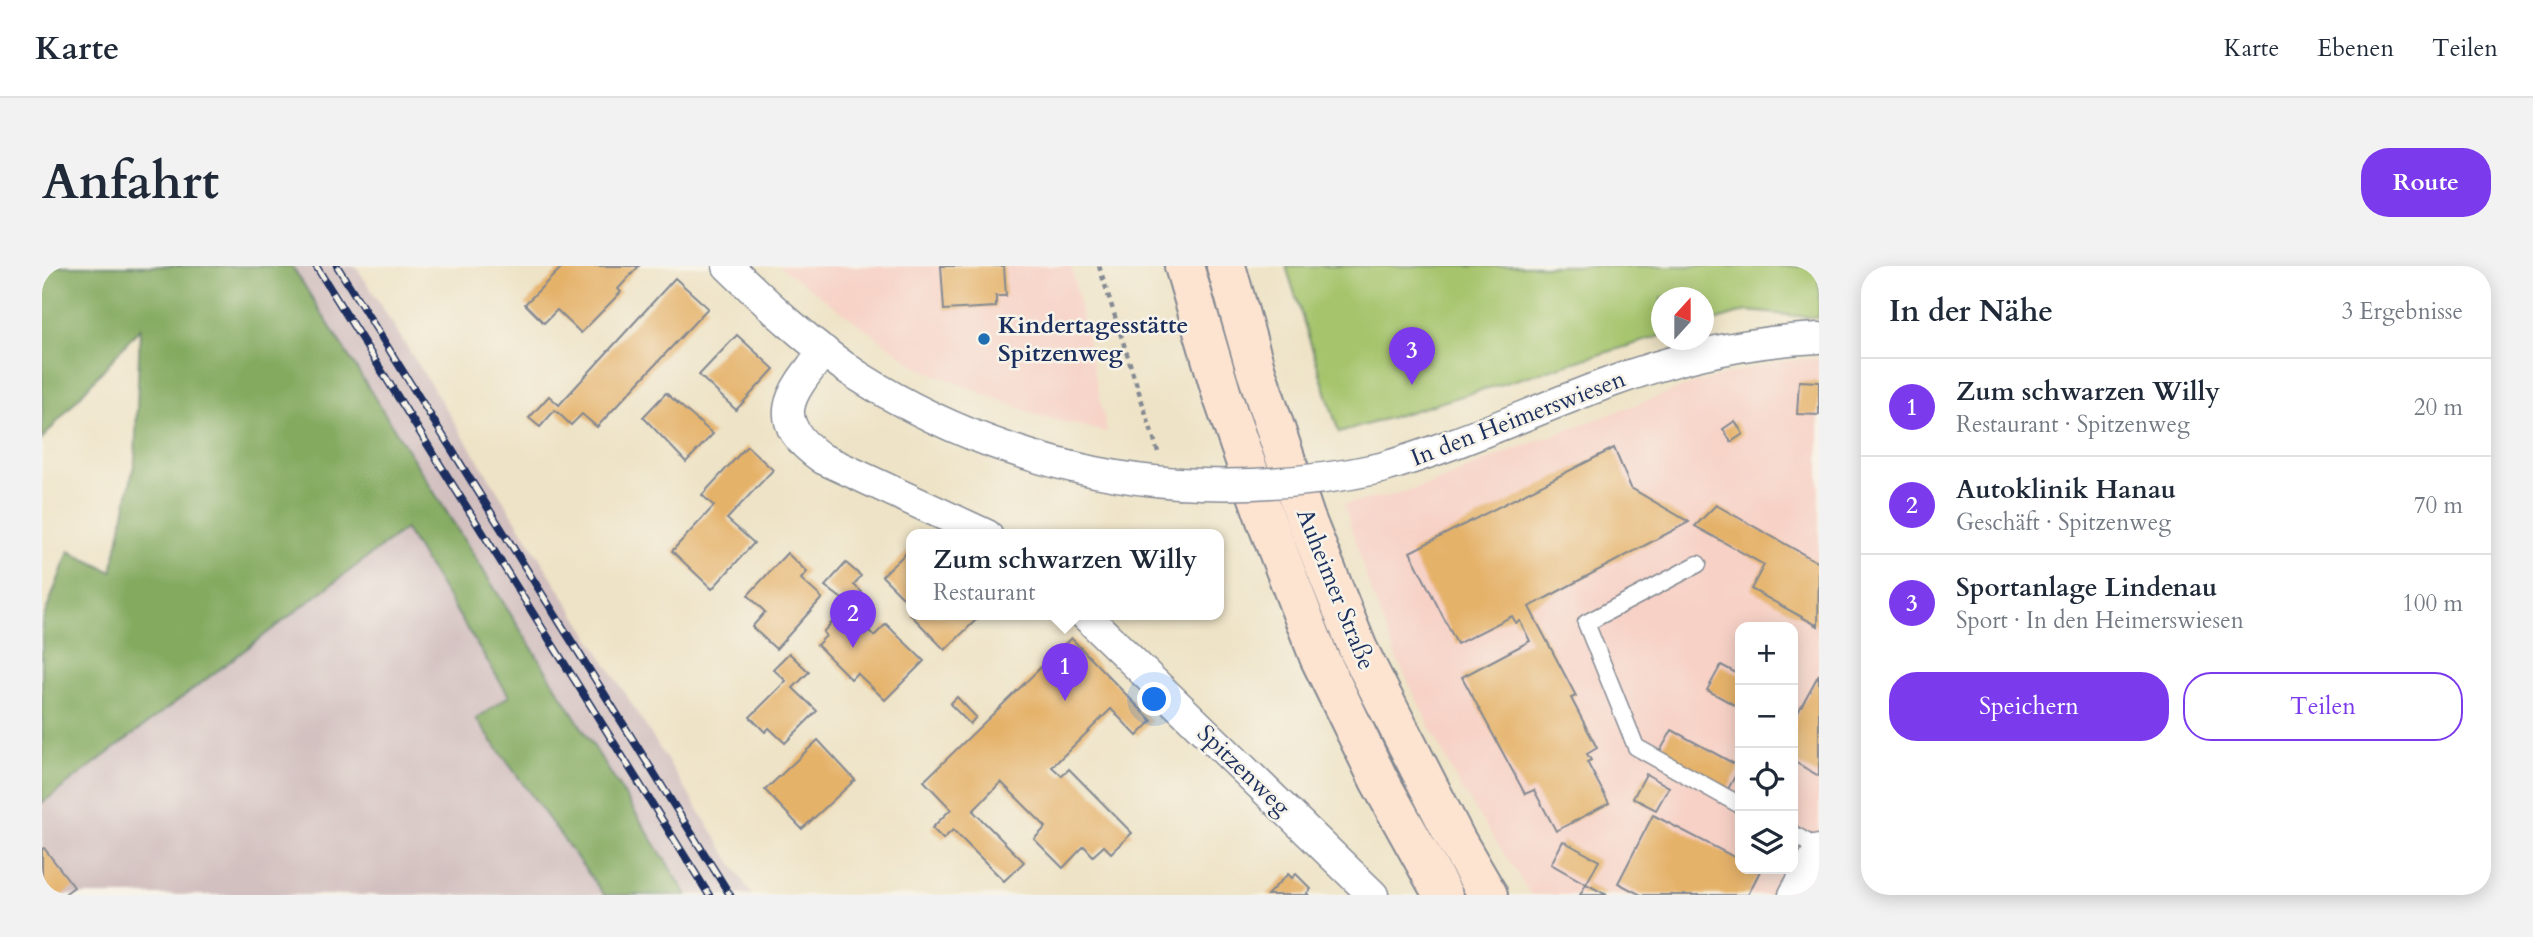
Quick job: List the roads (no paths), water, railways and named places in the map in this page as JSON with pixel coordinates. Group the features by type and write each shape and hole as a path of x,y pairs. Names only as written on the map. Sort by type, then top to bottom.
{"main road":[{"name":"Auheimer Straße","path":"1184,266 1222,395 1267,523 1319,657 1379,780 1443,895"},
{"name":"Auheimer Straße","path":"1226,266 1256,371 1305,517 1358,649 1456,840 1488,895"}],"street":[{"path":"728,266 824,351 791,396 789,410 792,431 803,445 823,459 974,529"},
{"name":"In den Heimerswiesen","path":"824,351 900,401 996,443 1046,459 1138,480 1211,485 1288,484 1381,468 1424,456 1611,381 1713,351 1769,341 1819,338"},
{"name":"Spitzenweg","path":"1091,620 1373,895"},
{"path":"1794,895 1819,850"}],"lane":[{"path":"1698,564 1586,623 1636,747 1735,802"},
{"path":"1798,837 1819,850"}],"railway":[{"path":"316,266 709,895"},
{"path":"337,266 730,895"}],"place":[{"name":"Kindertagesstätte Spitzenweg","path":"984,339"},
{"name":"Sportanlage Lindenau","path":"1412,385"},
{"name":"Autoklinik Hanau","path":"853,648"},
{"name":"Zum schwarzen Willy","path":"1065,701"}]}
